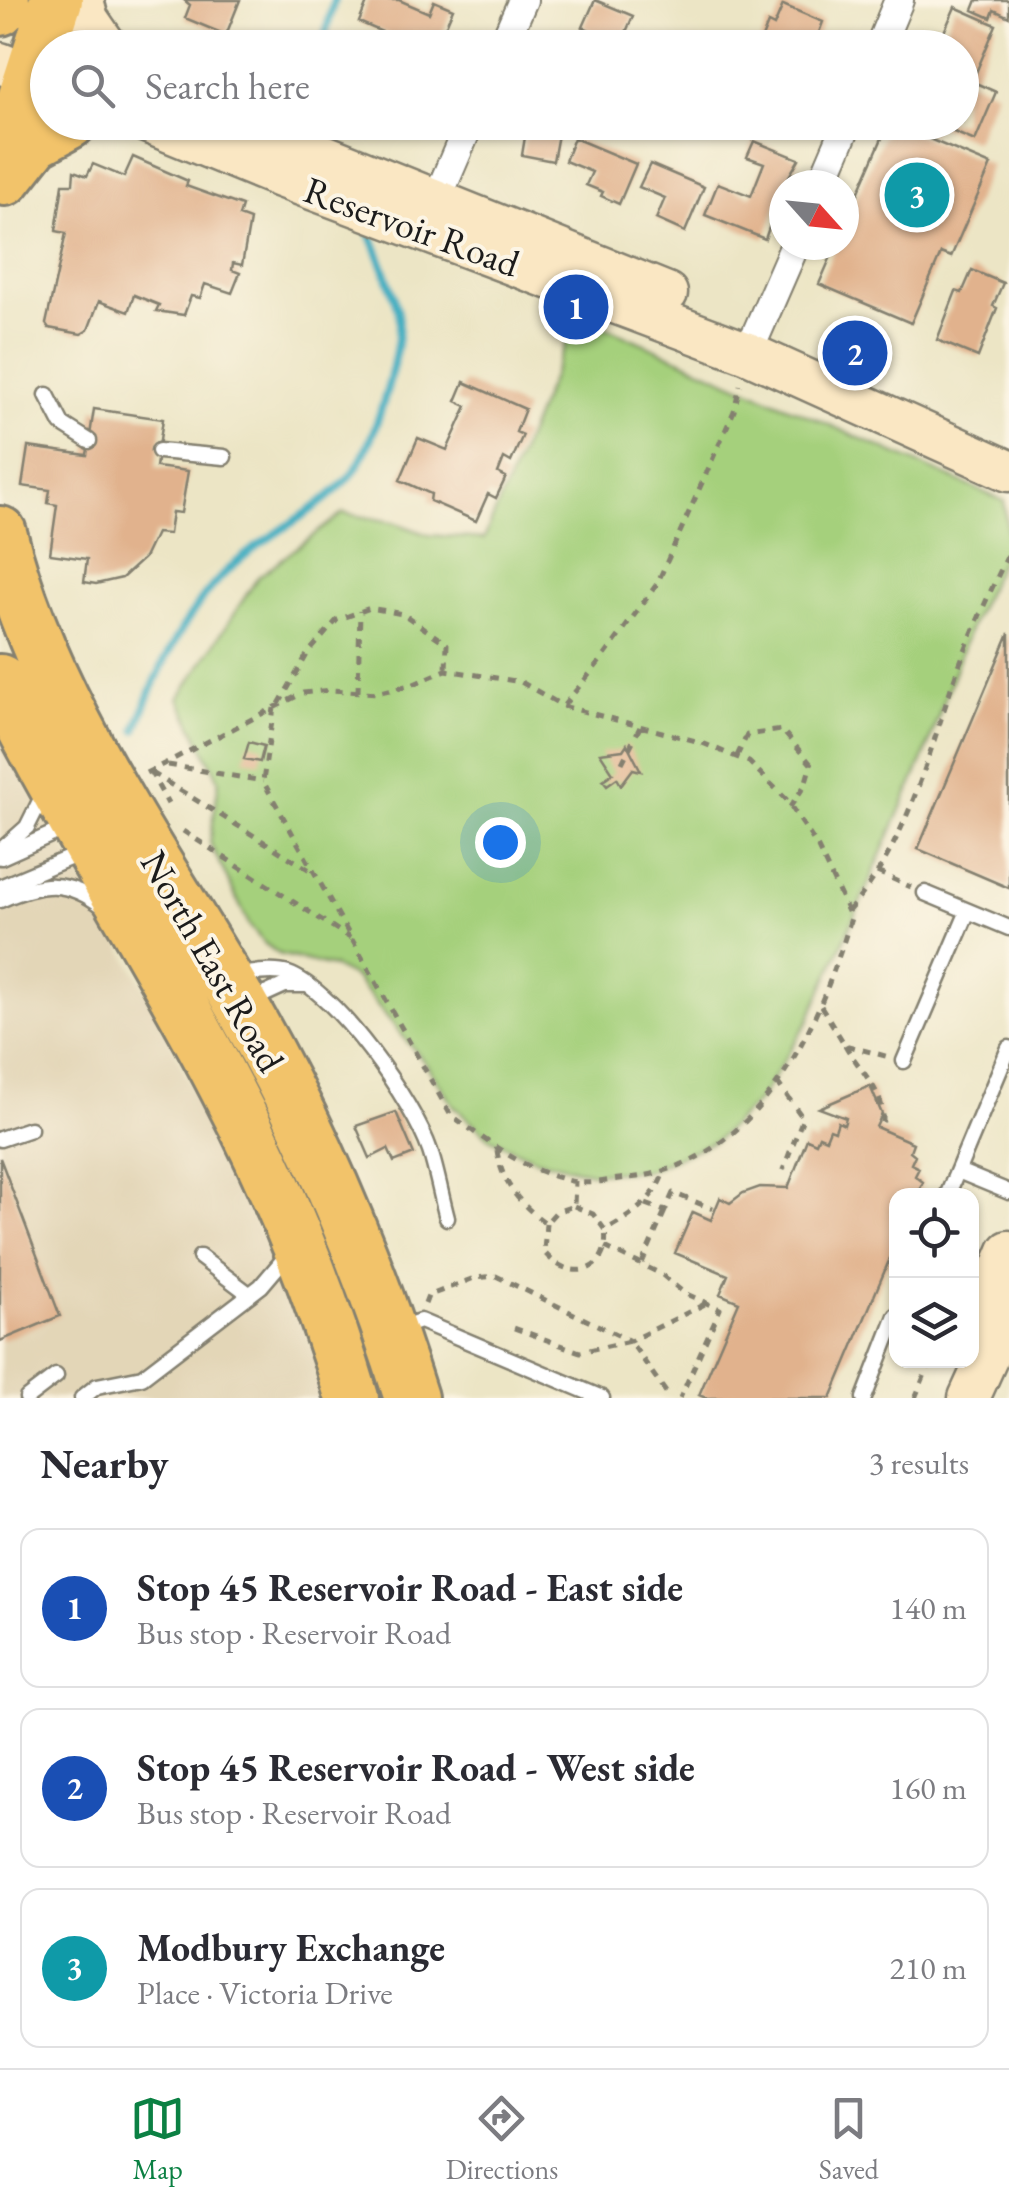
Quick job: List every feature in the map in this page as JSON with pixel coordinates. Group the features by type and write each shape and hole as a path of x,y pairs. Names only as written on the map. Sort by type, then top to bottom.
{"highway":[{"path":"0,9 3,0"},
{"path":"0,174 30,62"},
{"path":"0,185 36,140"},
{"name":"North East Road","path":"0,532 13,584 117,807 232,991 291,1096 405,1326 411,1398"},
{"name":"North East Road","path":"0,681 50,776 117,807"},
{"name":"North East Road","path":"117,807 142,940 225,1086 288,1260 346,1377"}],"main road":[{"path":"82,0 96,30"},
{"name":"Reservoir Road","path":"190,140 280,177 430,215"},
{"name":"Reservoir Road","path":"282,140 430,215 936,408 1009,444"},
{"name":"Reservoir Road","path":"753,341 1009,471"},
{"path":"979,1323 1009,1252"},
{"path":"969,1398 1009,1310"},
{"path":"946,1398 959,1368"}],"street":[{"path":"510,30 522,0"},
{"path":"886,30 899,0"},
{"path":"430,215 462,140"},
{"path":"827,170 840,140"},
{"path":"753,341 788,260"}],"lane":[{"path":"47,396 62,424 89,441"},
{"path":"159,451 224,458"},
{"path":"0,854 27,827 40,806 50,776"},
{"path":"0,854 117,807"},
{"path":"0,887 117,807"},
{"path":"0,900 28,888 65,884 100,903 142,940"},
{"path":"925,893 1009,928"},
{"path":"904,1061 968,911"},
{"path":"232,991 284,972 311,985 337,1008 412,1111 430,1149 447,1218"},
{"path":"232,991 311,985"},
{"path":"951,1188 1009,1048"},
{"path":"0,1139 30,1129"},
{"path":"958,1171 1009,1192"},
{"path":"200,1257 255,1290"},
{"path":"255,1290 288,1260"},
{"path":"82,1398 97,1386 142,1377 288,1260"},
{"path":"304,1301 346,1377"},
{"path":"405,1326 602,1398"},
{"path":"864,1398 889,1334"},
{"path":"27,1398 56,1376"}],"path":[{"path":"562,706 657,584 734,411 753,341"},
{"path":"848,912 869,889 899,830 985,600 1009,553"},
{"path":"117,807 165,764 276,707 304,693 377,693 414,684 446,670 522,682 562,706 700,742 749,762 790,807 816,844 851,918 812,1027 764,1102 720,1145 663,1174 574,1182 530,1168 450,1114 263,781 276,707 308,653 337,620 370,608 403,614 447,644 446,670"},
{"path":"358,692 360,611"},
{"path":"622,763 640,727"},
{"path":"736,756 747,735 782,730 811,764 805,785 790,807"},
{"path":"165,764 263,781"},
{"path":"117,807 315,874"},
{"path":"117,807 184,834 350,938"},
{"path":"877,872 925,893"},
{"path":"821,1006 858,1069 873,1085 885,1114 882,1126"},
{"path":"845,1045 904,1061"},
{"path":"777,1082 802,1118 783,1170"},
{"path":"498,1150 500,1170 518,1199 546,1223"},
{"path":"604,1230 646,1204 663,1174"},
{"path":"574,1182 574,1206"},
{"path":"658,1188 714,1209"},
{"path":"641,1264 674,1193"},
{"path":"646,1204 665,1212"},
{"path":"574,1206 594,1214 604,1230 604,1254 595,1265 567,1271 544,1252 546,1223 556,1212 574,1206"},
{"path":"605,1248 661,1274 684,1293 720,1309 680,1398"},
{"path":"405,1326 428,1296 474,1278 496,1276 630,1341 670,1398"},
{"path":"514,1328 580,1352 630,1341 707,1304"},
{"path":"915,1398 928,1368"}],"shaded area":[{"path":"0,735 147,993 329,1378 334,1398 0,1398"}],"green space":[{"path":"578,315 1004,501 1009,543 970,627 924,757 809,1020 760,1099 715,1141 648,1170 592,1173 536,1159 491,1139 454,1106 425,1063 355,978 333,967 279,954 264,943 250,926 210,843 219,780 179,698 258,577 343,513 393,522 429,535 484,539"}],"building":[{"path":"184,0 240,0 228,30 214,30 185,18 190,5"},
{"path":"368,0 399,0 429,13 434,1 453,9 444,30 377,30 359,22"},
{"path":"595,0 633,16 627,30 583,27"},
{"path":"977,0 1009,0 1009,17 994,10 991,18 973,10"},
{"path":"783,5 823,22 820,30 765,30 768,23 774,26"},
{"path":"955,7 996,25 979,65 979,30 945,30"},
{"path":"979,84 996,92 979,132"},
{"path":"524,140 557,140 553,161 522,155"},
{"path":"573,140 579,140 636,164 619,204 586,185 592,172 565,161"},
{"path":"881,140 932,140 991,165 951,257 941,253 911,323 819,284 829,260 859,260 859,191"},
{"path":"754,141 799,159 793,170 769,170 769,228 765,239 705,215 718,183 751,196 764,163 747,157"},
{"path":"133,157 188,181 186,186 242,206 239,216 250,220 242,265 233,263 232,270 240,273 232,293 205,284 200,298 191,296 184,315 156,311 159,305 134,295 128,312 99,301 88,330 81,334 49,328 46,324 66,233 56,231 63,184 73,184 74,171 87,176 93,164 124,177"},
{"path":"650,164 704,187 685,232 656,219 665,198 639,187"},
{"path":"972,270 1003,283 978,357 937,340 956,291 962,293"},
{"path":"464,382 525,409 516,432 523,435 511,462 504,458 498,473 506,477 496,498 488,494 476,521 430,501 431,494 400,480 418,438 447,450 467,406 456,401"},
{"path":"94,409 163,419 156,467 188,471 181,513 172,512 169,534 156,533 144,558 122,578 96,584 84,582 87,559 50,554 57,505 48,503 50,490 22,486 28,447 87,455"},
{"path":"1009,633 1009,888 918,849"},
{"path":"249,742 264,746 260,762 244,759"},
{"path":"627,744 641,771 633,769 621,785 617,778 607,785 603,780 613,773 600,753 623,750"},
{"path":"870,1086 882,1114 876,1127 913,1143 910,1151 915,1155 911,1164 919,1168 915,1176 923,1182 920,1188 889,1188 889,1261 831,1398 706,1398 699,1395 739,1302 720,1294 728,1275 675,1253 693,1212 711,1220 720,1198 730,1203 760,1187 788,1188 807,1139 816,1143 819,1136 826,1139 830,1129 835,1131 838,1122 844,1125 846,1118 819,1108"},
{"path":"396,1112 414,1154 394,1162 388,1149 370,1158 356,1126"},
{"path":"0,1158 60,1316 0,1341"}],"waterway":[{"path":"326,30 334,0"},
{"path":"136,730 171,649 206,594 251,551 333,493 348,479 366,449 390,380 399,320 391,287 367,226"}],"place":[{"name":"Modbury Exchange","path":"917,195"},
{"name":"Stop 45 Reservoir Road - East side","path":"576,307"},
{"name":"Stop 45 Reservoir Road - West side","path":"855,353"}]}
